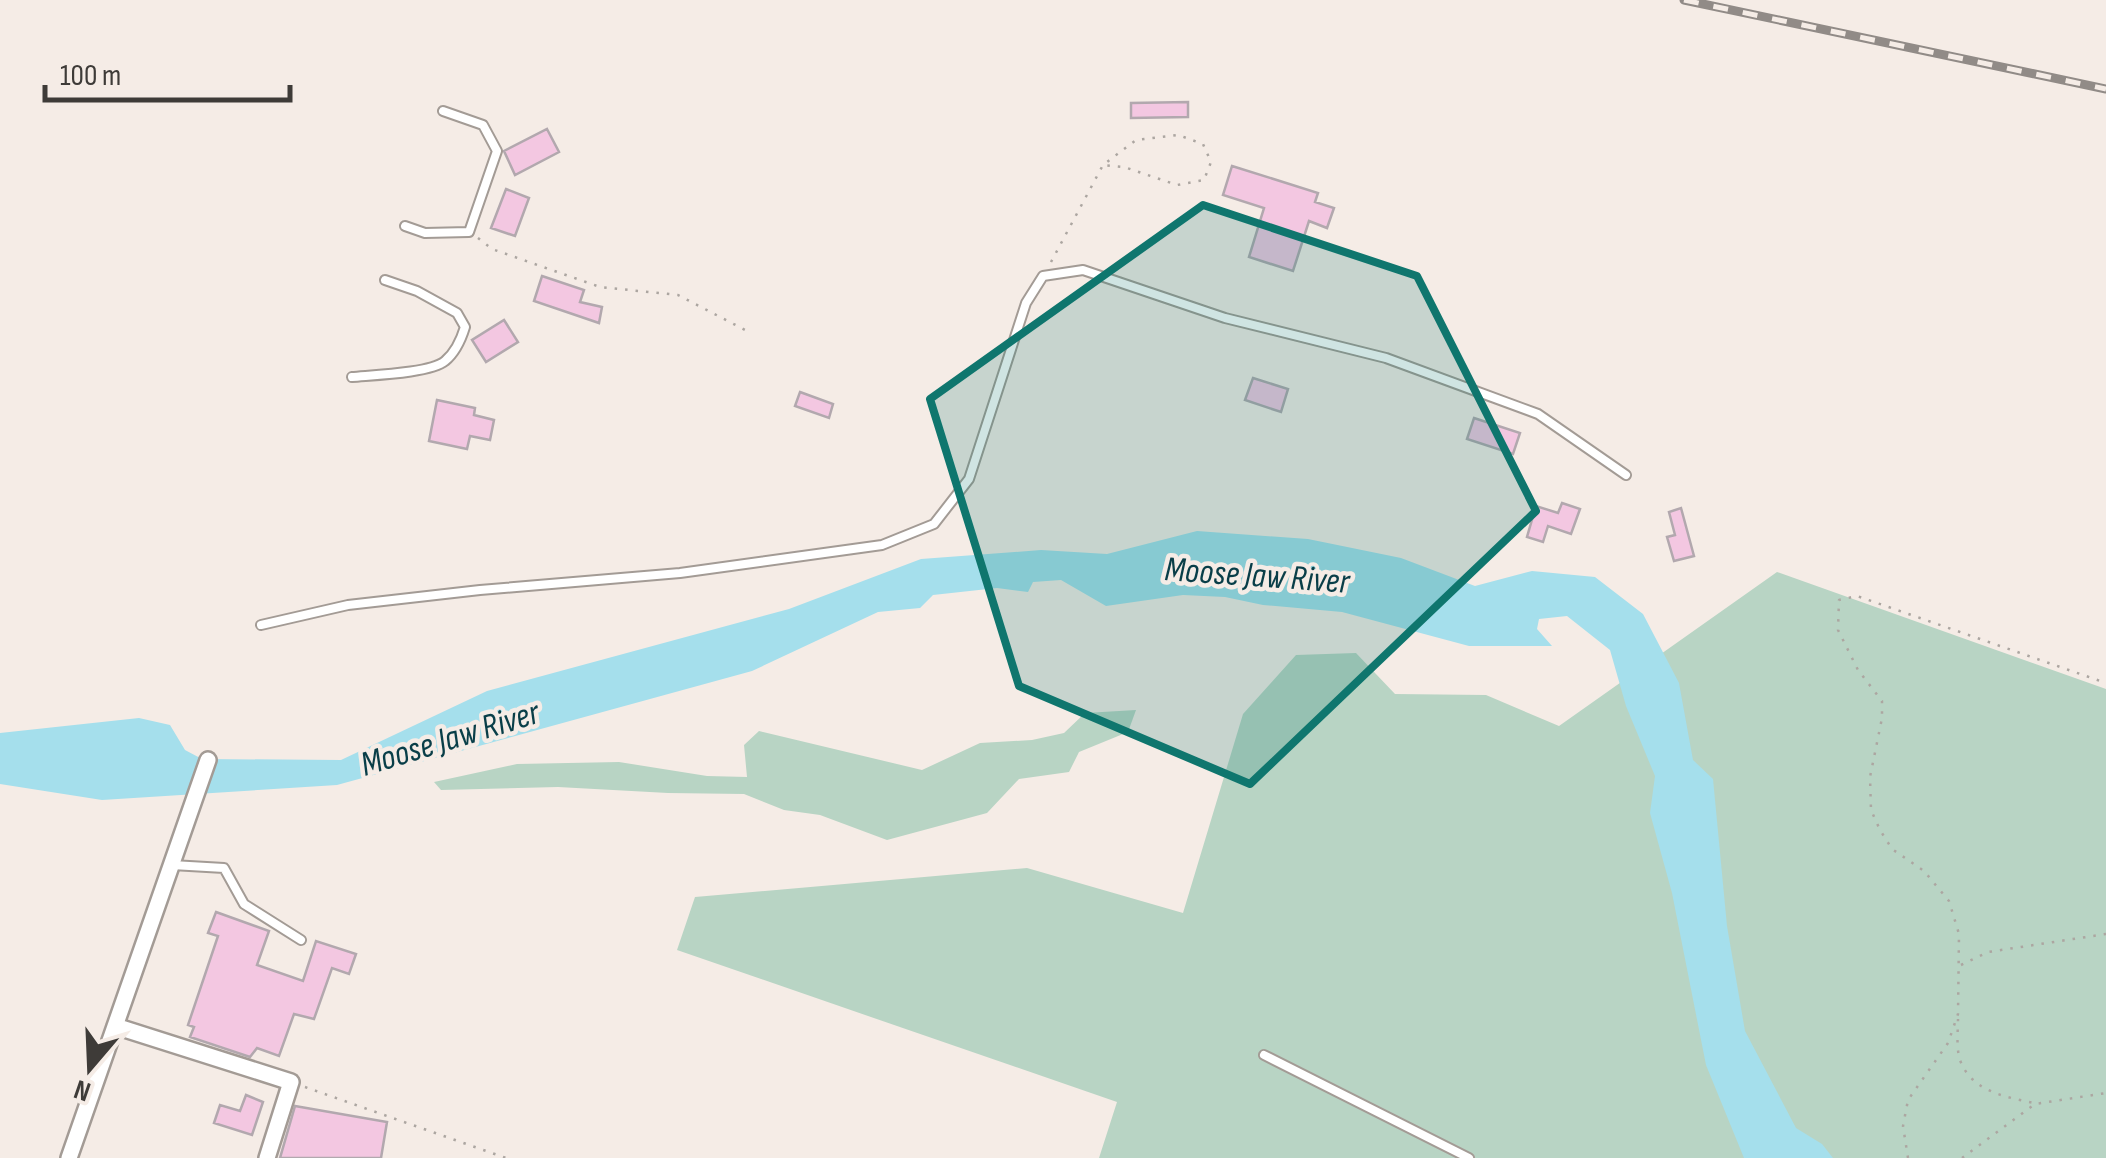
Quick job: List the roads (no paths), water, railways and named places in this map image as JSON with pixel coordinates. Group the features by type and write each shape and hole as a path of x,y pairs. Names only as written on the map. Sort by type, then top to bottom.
{"street":[{"path":"69,1158 208,760"},
{"path":"115,1026 291,1082 267,1158"}],"lane":[{"path":"404,226 425,233 469,232 498,151 483,124 443,111"},
{"path":"261,626 348,605 680,573 882,545 934,524 969,480 1026,302 1043,276 1083,270 1225,318 1386,358 1538,414 1626,475"},
{"path":"352,377 444,364 460,344 465,327 457,312 385,280"},
{"path":"172,866 224,868 244,904 301,940"},
{"path":"1264,1055 1469,1158"}],"water":[{"name":"Moose Jaw River","path":"1197,531 1308,539 1401,558 1475,586 1532,571 1595,577 1643,614 1679,683 1693,760 1713,779 1727,926 1745,1031 1796,1128 1822,1144 1833,1158 1744,1158 1706,1065 1672,893 1650,813 1655,776 1626,706 1610,650 1567,616 1539,619 1537,629 1552,646 1469,646 1342,612 1183,595 1106,606 1061,580 1033,582 1028,592 997,588 933,595 920,608 878,612 752,671 337,785 102,800 0,784 0,733 139,718 170,725 185,750 202,759 341,760 487,691 789,609 921,559 1041,550 1107,554"}],"railway":[{"path":"1684,0 2106,89"}]}
